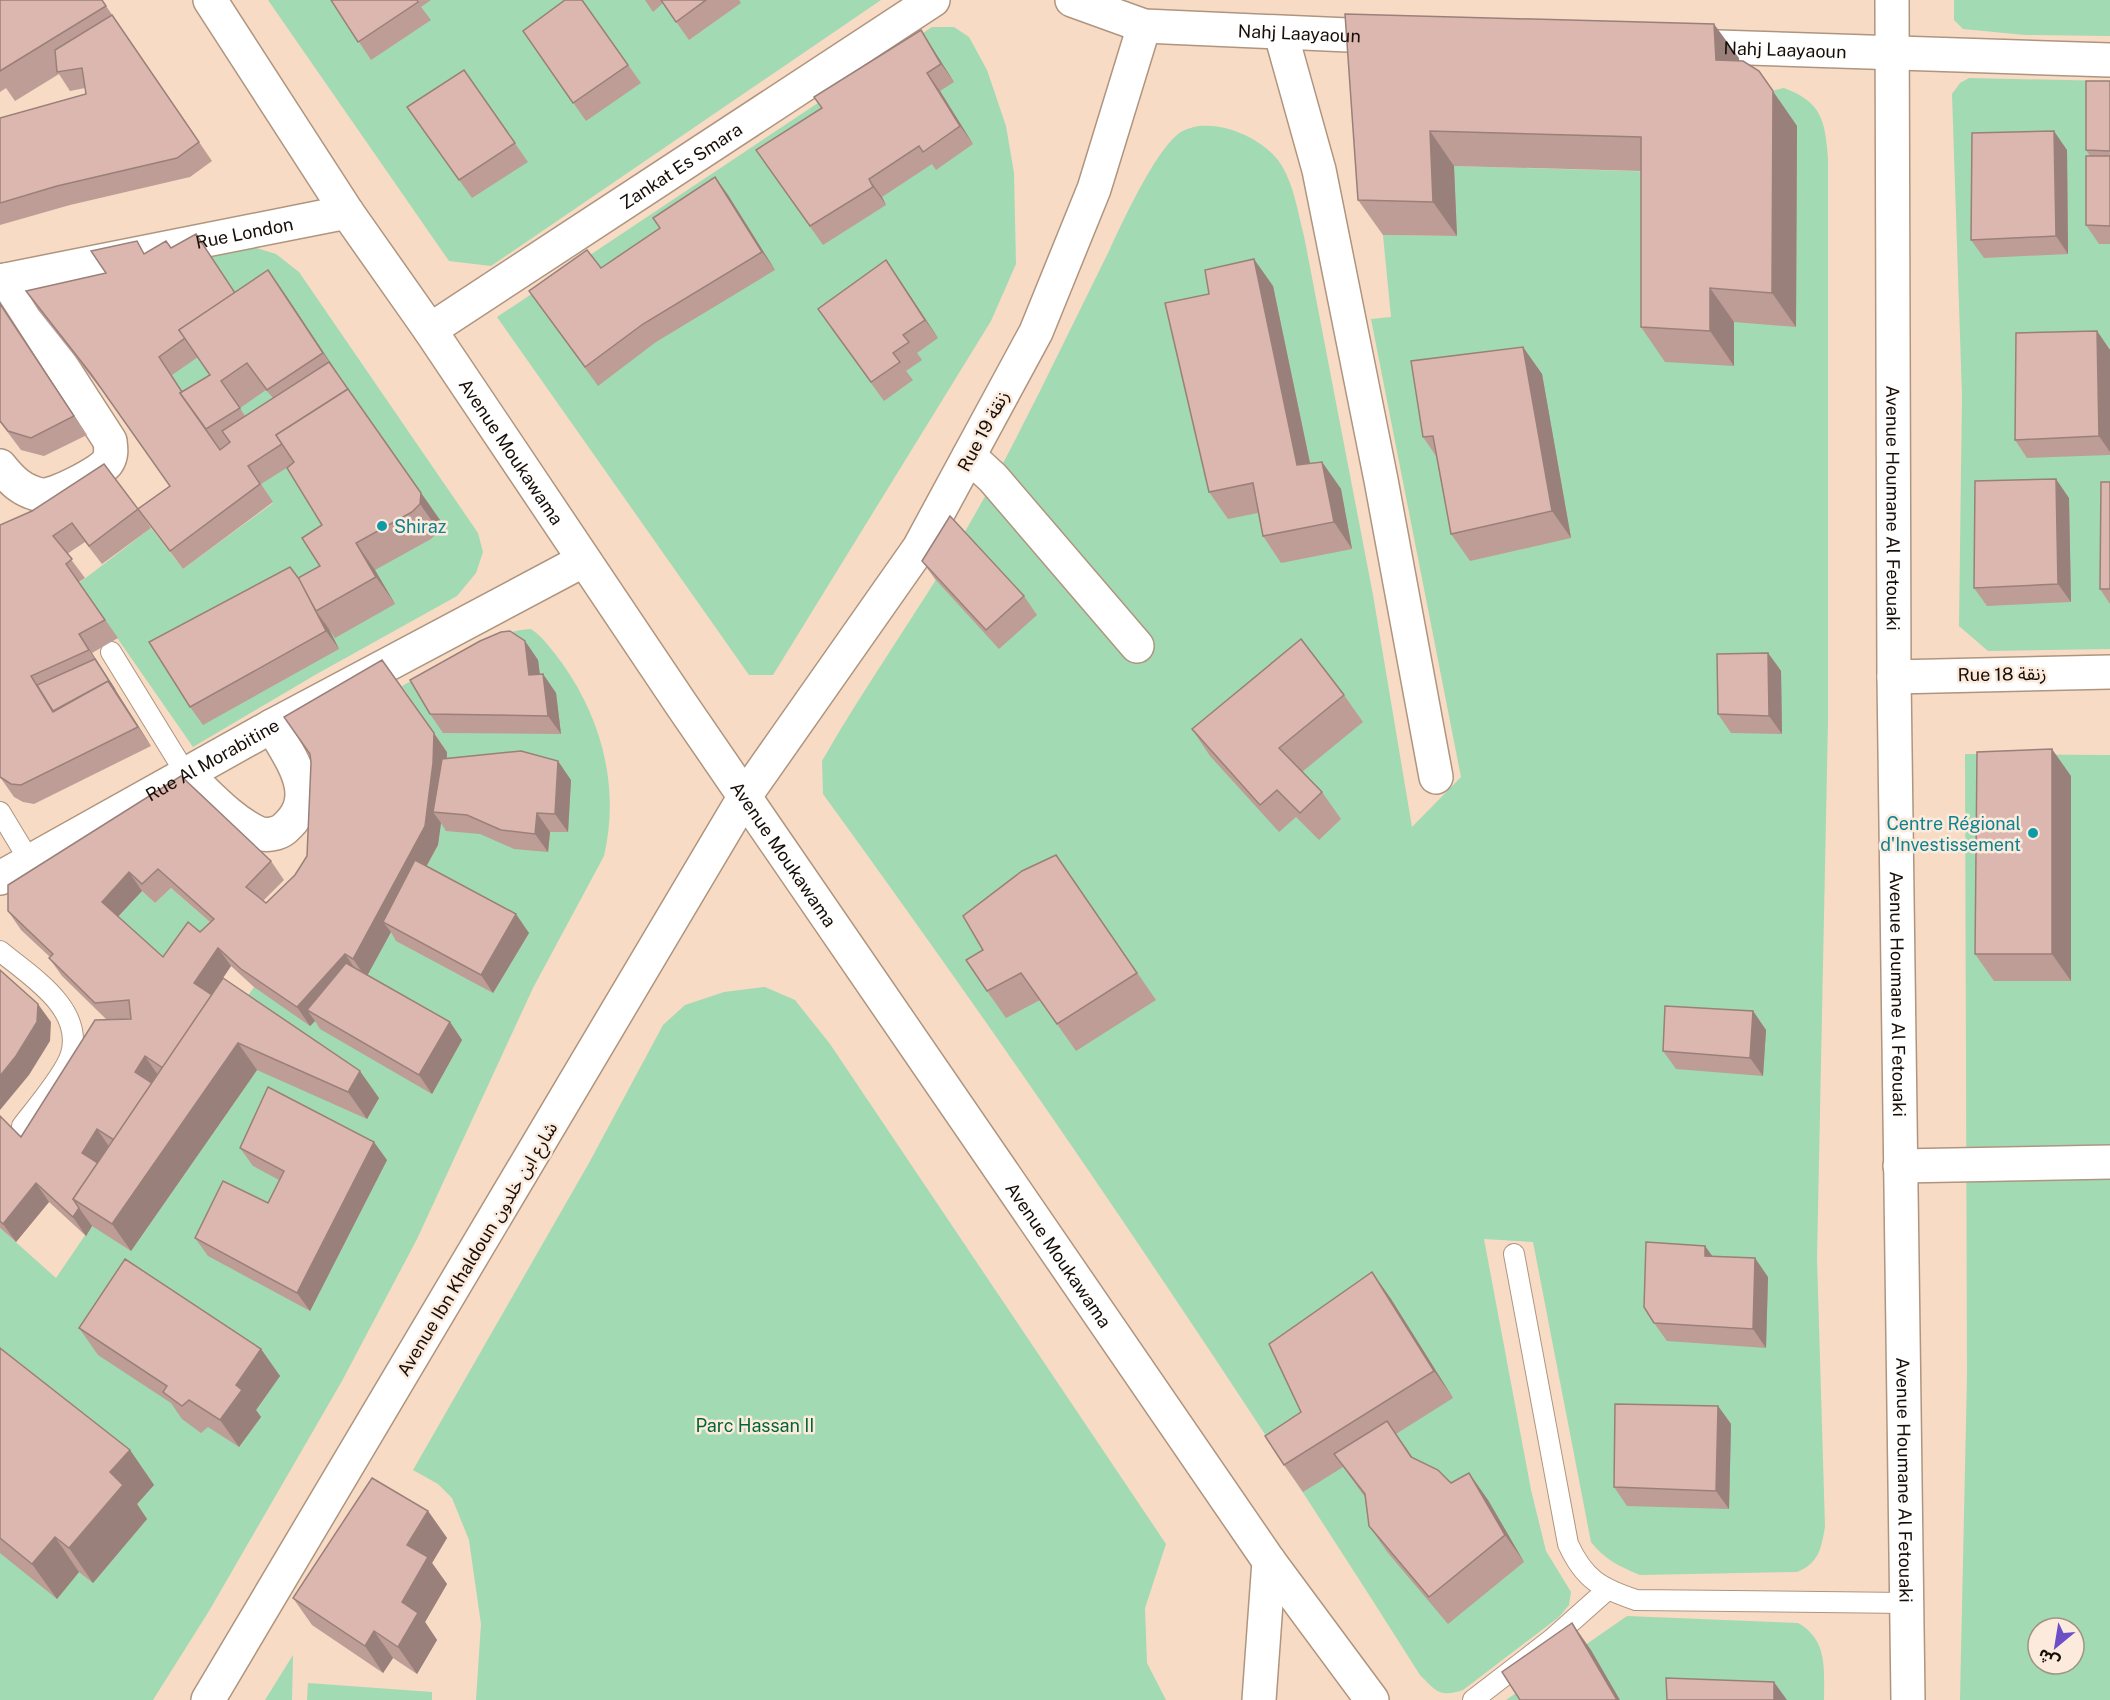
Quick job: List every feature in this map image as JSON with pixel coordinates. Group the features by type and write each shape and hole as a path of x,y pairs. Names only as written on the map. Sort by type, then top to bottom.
{"street":[{"name":"Zankat Es Smara","path":"430,330 933,0"},
{"name":"Nahj Laayaoun","path":"1072,0 1144,26 1281,34 1418,38"},
{"name":"Avenue Houmane Al Fetouaki","path":"1892,0 1890,55 1894,677 1908,1700"},
{"name":"Avenue Moukawama","path":"214,1 347,212 430,330 584,560 1269,1561 1372,1700"},
{"name":"Rue 19 زنقة","path":"745,796 919,548 1036,332 1094,189 1144,26"},
{"path":"1281,34 1319,170 1381,480 1436,777"},
{"name":"Nahj Laayaoun","path":"1653,45 1890,55 2110,60"},
{"name":"Rue London","path":"3,281 347,212"},
{"path":"0,466 15,485 42,495 55,495 106,464 111,454 110,441 3,281"},
{"path":"969,456 993,478 1137,646"},
{"name":"Rue Al Morabitine","path":"0,878 272,726 584,560"},
{"name":"Rue 18 زنقة","path":"1894,677 2110,672"},
{"path":"186,774 242,822 260,834 279,833 293,821 302,802 303,783 272,726"},
{"name":"Avenue Ibn Khaldoun شارع ابن خلدون","path":"208,1700 745,796"},
{"path":"1900,1166 2110,1162"},
{"path":"1260,1700 1269,1561"}],"lane":[{"path":"111,652 186,774"},
{"path":"0,812 29,860"},
{"path":"0,951 62,1007 73,1031 71,1055 22,1126"},
{"path":"1514,1254 1568,1544 1579,1568 1607,1590 1636,1600 1906,1603"},
{"path":"1473,1700 1552,1640 1607,1590"}],"green space":[{"path":"268,0 881,0 491,266 449,261"},
{"path":"1954,0 2110,0 2110,36 2025,35 1963,29 1954,20"},
{"path":"932,27 954,27 969,37 987,70 1006,126 1014,173 1016,264 991,321 773,675 749,675 497,317"},
{"path":"1969,78 2110,81 2110,649 1988,651 1959,626 1962,396 1952,94 1960,83"},
{"path":"1784,88 1806,100 1819,114 1823,123 1828,158 1828,721 1817,1258 1825,1527 1822,1542 1814,1560 1797,1572 1640,1575 1619,1566 1601,1553 1591,1542 1533,1242 1484,1239 1531,1490 1546,1551 1571,1592 1569,1605 1559,1617 1463,1690 1443,1693 1434,1689 1420,1675 1276,1451 1129,1230 978,1011 823,794 822,761 946,564 983,500 1021,429 1151,168 1181,132 1193,127 1222,127 1250,138 1274,155 1290,182 1295,200 1304,236 1373,595 1412,827 1461,777 1371,319 1391,317 1383,235 1457,236 1454,166 1666,172 1734,366 1734,322 1768,96 1775,90"},
{"path":"253,247 276,254 299,272 478,533 483,552 476,573 457,596 315,675 193,747 79,583 151,528 183,569 273,503 199,420 172,375 209,253"},
{"path":"531,629 544,640 562,663 588,707 597,731 604,755 610,805 604,856 533,988 417,1239 342,1381 209,1611 153,1700 0,1700 0,1228 56,1278 254,987 358,973 366,977 438,845 446,782 447,752 402,686 464,650 497,636"},
{"path":"1965,754 2110,755 2110,1700 1960,1700 1967,1376"},
{"path":"171,888 227,937 176,975 115,920 142,891 155,903"},
{"name":"Parc Hassan II","path":"765,987 795,1000 830,1044 1166,1544 1145,1608 1147,1663 1166,1700 476,1700 481,1624 469,1540 452,1498 438,1484 413,1470 589,1163 663,1025 685,1005 724,992"},
{"path":"1627,1616 1798,1623 1815,1638 1819,1647 1824,1666 1824,1700 1506,1700"},
{"path":"293,1655 292,1700 265,1700"},
{"path":"308,1683 432,1692 432,1700 307,1700"}],"building":[{"path":"0,0 102,0 106,6 0,71"},
{"path":"331,0 417,0 418,2 358,42"},
{"path":"565,0 582,0 628,65 573,103 523,31"},
{"path":"661,0 706,0 676,22"},
{"path":"1345,14 1714,24 1716,60 1743,61 1759,71 1773,91 1772,293 1710,288 1710,331 1641,327 1641,137 1430,131 1433,202 1358,200"},
{"path":"112,15 199,142 177,158 57,186 0,203 0,118 86,94 82,68 57,72 55,50"},
{"path":"921,30 941,64 927,73 960,126 923,152 919,146 869,179 873,187 810,226 756,150 822,108 814,97"},
{"path":"464,70 515,143 459,180 407,107"},
{"path":"2086,81 2110,81 2110,151 2086,150"},
{"path":"2054,131 2056,236 1971,240 1972,133"},
{"path":"2086,156 2110,156 2110,226 2086,225"},
{"path":"715,177 762,252 643,324 585,367 529,291 587,250 601,268 660,228 653,218"},
{"path":"196,234 235,293 179,330 185,338 159,357 182,392 180,393 220,450 230,442 222,431 329,362 348,389 276,435 282,444 248,466 260,484 170,551 138,509 170,486 91,374 26,291 106,273 91,251 137,241 144,254 166,241 171,248"},
{"path":"1254,259 1297,465 1322,462 1334,522 1263,536 1253,483 1209,492 1165,303 1209,294 1205,270"},
{"path":"886,260 925,320 903,335 909,342 893,353 900,362 871,382 818,309"},
{"path":"268,270 323,353 267,390 247,363 221,381 240,408 206,429 180,393 210,375 179,330"},
{"path":"0,304 74,416 31,438 8,431 0,421"},
{"path":"2097,331 2099,436 2015,440 2016,333"},
{"path":"1523,347 1552,511 1451,534 1433,436 1423,437 1411,361"},
{"name":"Shiraz","path":"348,389 421,493 420,504 412,512 356,543 376,577 316,611 298,578 320,566 302,538 322,525 287,468 294,462 276,435"},
{"path":"104,464 138,509 89,546 72,523 53,536 72,559 66,564 105,620 79,634 89,650 31,676 53,712 108,681 138,727 21,785 11,784 0,777 0,525 32,511"},
{"path":"2056,479 2058,584 1974,588 1975,481"},
{"path":"2101,482 2110,482 2110,589 2100,589"},
{"path":"950,516 1024,596 986,630 922,561"},
{"path":"290,567 299,579 326,631 190,707 149,642"},
{"path":"510,631 525,641 529,675 543,674 548,716 430,714 410,680 480,641 501,632"},
{"path":"1301,639 1344,695 1279,748 1322,792 1300,813 1277,790 1260,805 1192,729"},
{"path":"1768,653 1769,716 1718,714 1717,654"},
{"path":"95,659 115,690 108,681 53,711 37,685"},
{"path":"382,660 434,733 433,763 425,826 353,959 345,954 297,1007 241,969 218,948 194,983 212,995 163,1068 145,1056 135,1072 152,1083 114,1140 97,1129 82,1153 98,1163 73,1199 79,1208 73,1217 36,1183 3,1224 0,1221 0,1116 21,1137 95,1020 131,1019 129,1000 95,1003 49,958 53,954 8,911 8,885 181,776 271,861 246,887 266,903 295,875 307,856 310,754 284,717","holes":["158,869 214,919 200,932 188,922 163,957 102,902 129,872 142,884"]},
{"name":"Centre Régional d'Investissement","path":"2052,749 2052,954 1975,954 1977,752"},
{"path":"521,751 558,761 555,814 537,813 535,834 501,830 467,815 433,812 442,759"},
{"path":"1056,855 1137,973 1057,1024 1021,973 987,991 966,960 983,950 963,916 1022,871"},
{"path":"415,860 516,914 481,975 383,922"},
{"path":"346,963 450,1022 419,1075 307,1010"},
{"path":"0,970 38,1004 37,1022 16,1056 0,1076"},
{"path":"223,978 360,1071 348,1092 238,1043 112,1224 73,1199"},
{"path":"1665,1006 1753,1011 1750,1058 1663,1051"},
{"path":"268,1087 374,1142 297,1293 195,1238 223,1181 268,1203 284,1171 240,1148"},
{"path":"1646,1242 1705,1246 1705,1256 1755,1258 1753,1329 1654,1323 1644,1307"},
{"path":"125,1259 261,1349 236,1385 242,1390 220,1420 189,1400 182,1406 163,1392 167,1386 79,1328"},
{"path":"1372,1272 1434,1371 1284,1465 1265,1436 1301,1412 1269,1344"},
{"path":"0,1348 130,1450 110,1472 123,1485 69,1548 55,1537 32,1564 0,1538"},
{"path":"1615,1404 1718,1406 1716,1491 1614,1487"},
{"path":"1387,1421 1411,1457 1438,1470 1451,1483 1469,1473 1505,1535 1429,1597 1369,1526 1365,1494 1334,1454"},
{"path":"372,1478 428,1511 407,1545 428,1557 402,1602 418,1613 398,1647 374,1631 365,1646 293,1598"},
{"path":"1572,1623 1617,1700 1520,1700 1502,1672"},
{"path":"1666,1678 1774,1682 1774,1700 1667,1700"}],"place":[{"name":"Shiraz","path":"382,526"},
{"name":"Centre Régional d'Investissement","path":"2033,833"}]}
